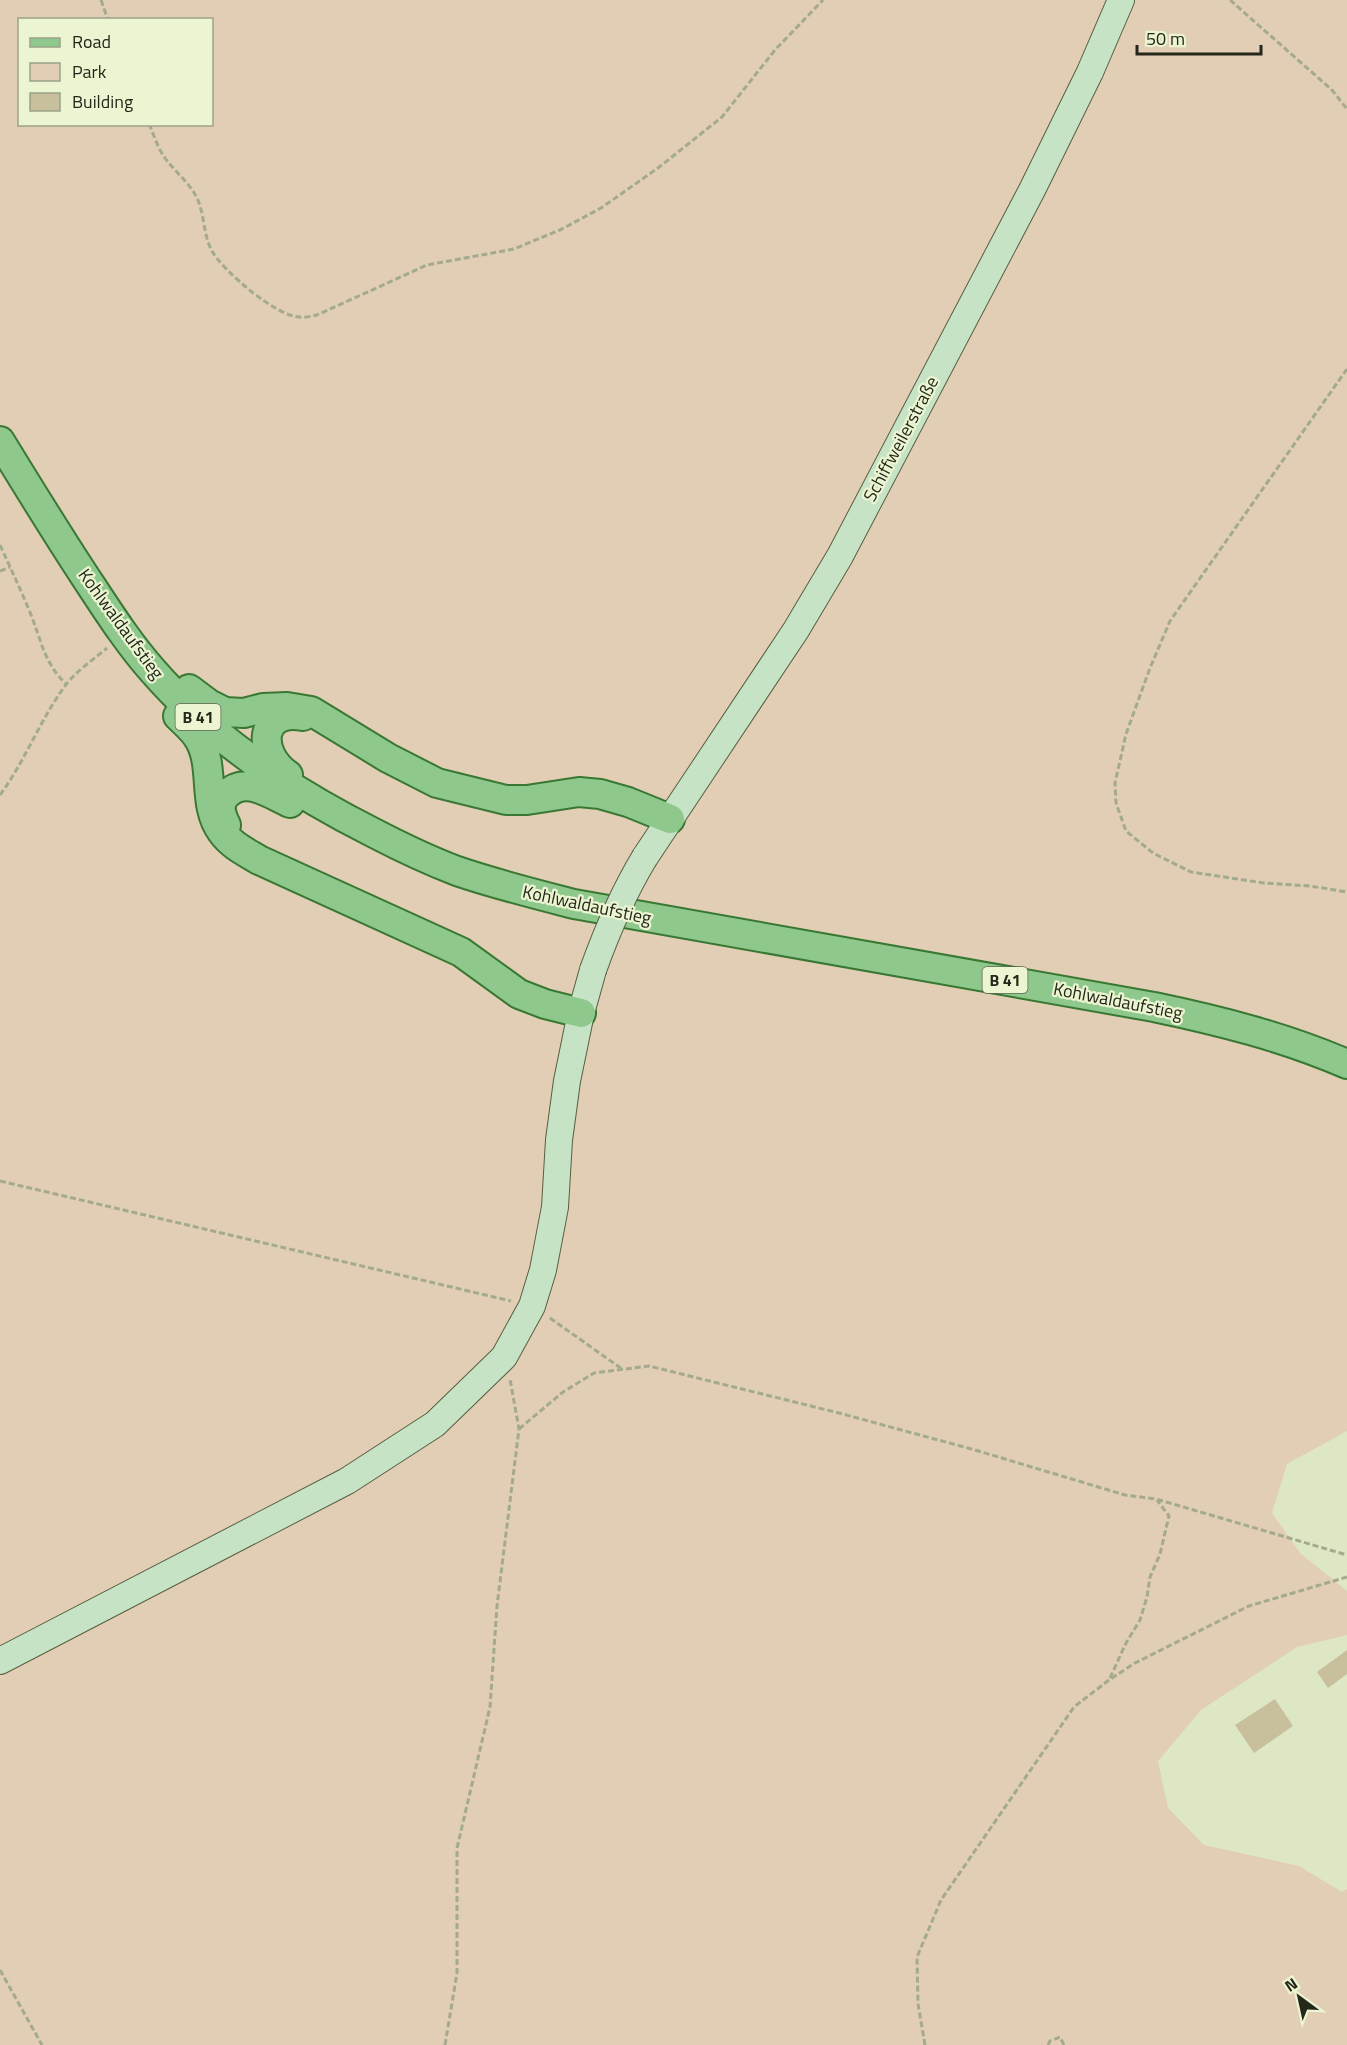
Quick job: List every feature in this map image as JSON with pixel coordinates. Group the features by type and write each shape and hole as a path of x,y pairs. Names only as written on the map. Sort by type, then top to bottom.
{"main road":[{"path":"0,441 18,481 114,643 142,679 192,729 201,742 206,761 211,808 221,831 233,844 259,860 461,952 519,994 545,1004 581,1013"},
{"name":"Kohlwaldaufstieg","path":"0,441 63,543 118,626 152,671 193,713 276,778 331,811 382,837 455,870 574,904 1154,1007 1230,1023 1315,1050 1347,1065"},
{"path":"63,543 126,624 184,685 209,704 225,712 244,713 263,708 287,707 311,711 387,758 437,783 506,800 528,800 579,792 600,794 628,802 670,819"},
{"path":"354,737 329,724 293,714 276,719 267,730 265,743 270,756 282,771 382,837"},
{"path":"259,860 236,839 221,814 220,804 224,796 242,785 258,788 376,845 455,870"}],"street":[{"name":"Schiffweilerstraße","path":"0,1661 347,1481 435,1424 504,1357 531,1306 543,1270 555,1207 559,1140 567,1081 592,970 606,932 645,857 796,630 840,556 1032,190 1090,72 1121,0"}],"path":[{"path":"102,0 107,18"},
{"path":"150,126 163,157 196,197 212,251 229,273 260,298 283,311 298,318 317,315 427,265 514,249 562,229 601,208 658,168 722,117 775,50 823,0"},
{"path":"1230,0 1332,90 1346,107"},
{"path":"1347,369 1170,621 1126,734 1115,783 1116,803 1126,831 1153,853 1191,872 1264,883 1310,885 1347,892"},
{"path":"0,545 30,612 43,653 55,674 66,684"},
{"path":"0,571 10,567"},
{"path":"0,795 66,684 114,643"},
{"path":"0,1181 531,1306 622,1369"},
{"path":"445,2045 457,1973 457,1848 490,1707 497,1606 519,1429 504,1357"},
{"path":"519,1429 563,1392 594,1373 648,1366 930,1438 1125,1496 1156,1499 1347,1555"},
{"path":"1109,1680 1126,1643 1140,1620 1150,1577 1160,1554 1169,1516 1156,1499"},
{"path":"925,2045 918,2004 917,1957 940,1900 1074,1707 1135,1663 1250,1606 1347,1577"},
{"path":"0,1970 42,2045"},
{"path":"1048,2045 1050,2041 1060,2037 1064,2045"}],"green space":[{"path":"0,0 1347,0 1347,1431 1287,1464 1272,1513 1300,1553 1347,1591 1347,1635 1297,1647 1201,1710 1158,1761 1168,1808 1204,1845 1299,1866 1342,1892 1347,1889 1347,2045 0,2045"}],"building":[{"path":"1347,1650 1347,1674 1328,1688 1317,1672"},
{"path":"1275,1699 1293,1726 1254,1753 1235,1725"}]}
